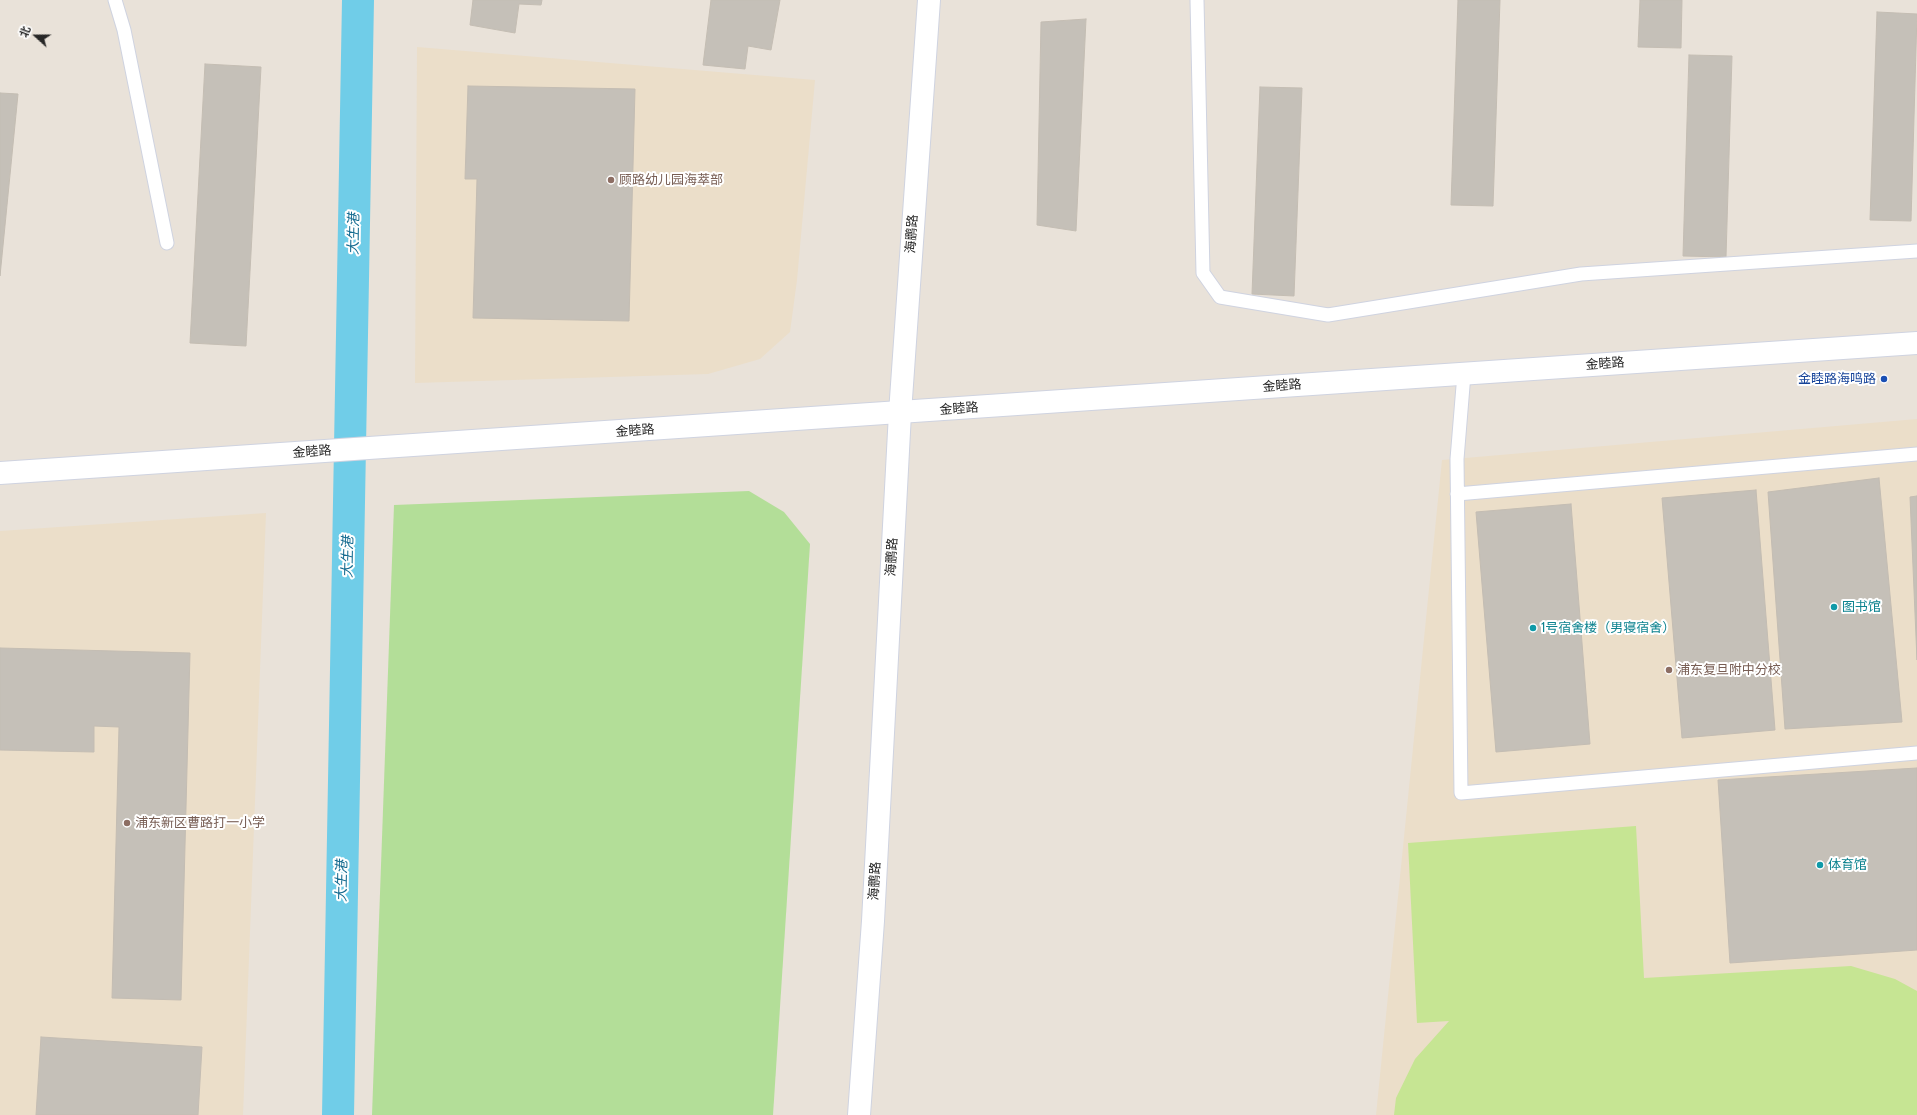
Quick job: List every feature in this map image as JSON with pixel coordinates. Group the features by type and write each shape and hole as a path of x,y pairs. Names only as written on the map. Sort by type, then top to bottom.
{"street":[{"name":"海鹏路","path":"859,1115 873,922 900,413 929,0"},
{"name":"金睦路","path":"0,473 1917,343"}],"lane":[{"path":"115,0 124,30 167,243"},
{"path":"1197,0 1203,273 1220,297 1328,315 1581,274 1917,250"},
{"path":"1464,374 1457,459 1461,793 1917,753"},
{"path":"1457,494 1917,454"}],"shaded area":[{"name":"顾路幼儿园海萃部","path":"417,47 815,80 797,280 790,332 760,359 708,374 415,383"},
{"name":"浦东复旦附中分校","path":"1917,419 1917,1115 1376,1115 1442,460"},
{"name":"浦东新区曹路打一小学","path":"266,513 243,1115 0,1115 0,531"}],"green space":[{"path":"749,491 784,512 810,544 773,1115 372,1115 394,505"},
{"path":"1636,826 1644,978 1851,966 1895,979 1917,991 1917,1115 1394,1115 1396,1098 1415,1059 1449,1021 1417,1023 1408,843"}],"building":[{"path":"473,0 542,0 541,5 519,4 515,33 470,25"},
{"path":"711,0 780,0 771,50 748,46 745,69 703,65"},
{"path":"1458,0 1500,0 1493,206 1451,205"},
{"path":"1640,0 1682,0 1681,48 1638,47"},
{"path":"1877,12 1917,14 1911,221 1870,220"},
{"path":"1086,19 1076,231 1037,225 1041,22"},
{"path":"1689,55 1732,56 1726,257 1683,256"},
{"path":"205,64 261,67 246,346 190,343"},
{"path":"468,86 635,89 629,321 473,318 477,179 465,179"},
{"path":"1260,87 1302,88 1294,296 1252,294"},
{"path":"0,93 18,94 0,276"},
{"name":"图书馆","path":"1879,478 1902,722 1785,729 1768,492"},
{"path":"1756,490 1775,730 1682,738 1662,498"},
{"path":"1917,496 1917,660 1910,497"},
{"name":"1号宿舍楼（男寝宿舍）","path":"1571,504 1590,744 1496,752 1476,512"},
{"path":"0,648 190,653 181,1000 112,998 119,727 94,726 94,752 0,750"},
{"name":"体育馆","path":"1917,768 1917,950 1730,963 1718,780"},
{"path":"41,1037 202,1047 198,1115 36,1115"}],"waterway":[{"name":"大生港","path":"338,1115 358,0"}],"place":[{"name":"顾路幼儿园海萃部","path":"611,180"},
{"name":"金睦路海鸣路","path":"1884,379"},
{"name":"图书馆","path":"1834,607"},
{"name":"1号宿舍楼（男寝宿舍）","path":"1533,628"},
{"name":"浦东复旦附中分校","path":"1669,670"},
{"name":"浦东新区曹路打一小学","path":"127,823"},
{"name":"体育馆","path":"1820,865"}]}
